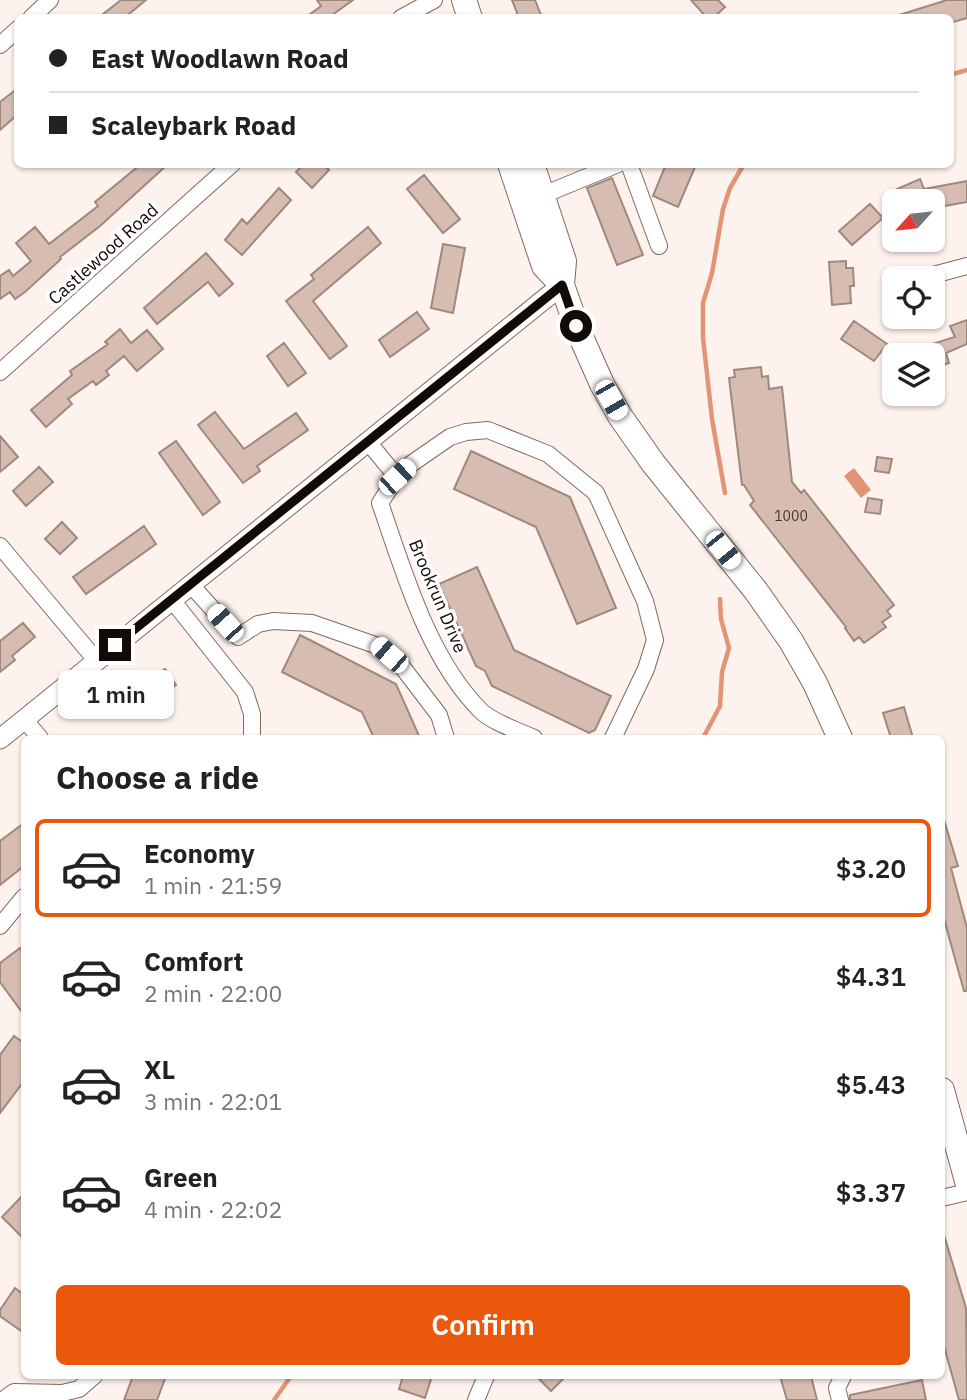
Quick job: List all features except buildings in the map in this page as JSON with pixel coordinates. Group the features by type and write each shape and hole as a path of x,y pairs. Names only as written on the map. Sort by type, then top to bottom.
{"main road":[{"path":"511,168 544,266 562,285 587,352 620,416 682,501 756,591 791,641 815,683 839,735"},
{"path":"533,168 564,261 562,285"},
{"path":"945,1101 967,1181"}],"street":[{"path":"35,14 50,0"},
{"path":"408,14 434,0"},
{"path":"0,45 14,33"},
{"name":"Castlewood Road","path":"0,372 228,168"},
{"path":"543,195 608,168"},
{"path":"630,168 659,246"},
{"path":"945,272 967,266"},
{"path":"0,739 562,285"},
{"path":"368,442 397,477 450,437 488,430 548,454 596,493 645,601 655,640 646,669 614,735"},
{"name":"Brookrun Drive","path":"397,477 380,503 419,610 445,664 483,713 528,735"},
{"path":"0,545 96,660"},
{"path":"190,584 238,637 258,624 273,621 312,623 378,646 400,664 439,715 445,735"},
{"path":"172,600 245,692 252,714 252,735"},
{"path":"24,719 37,735"},
{"path":"0,926 21,901"},
{"path":"945,1197 967,1192"},
{"path":"3,1400 14,1392 60,1396 79,1389 91,1379"},
{"path":"476,1400 485,1379"},
{"path":"840,1400 837,1388 842,1379"}],"shaded area":[{"path":"854,468 871,490 861,498 844,476"}],"waterway":[{"path":"954,74 967,70"},
{"path":"725,493 712,419 703,338 703,303 712,273 723,209 730,188 742,168"},
{"path":"705,735 720,706 722,672 729,648 721,619 720,599"},
{"path":"274,1400 289,1379"}],"route":[{"path":"115,645 562,285 576,326"}]}
